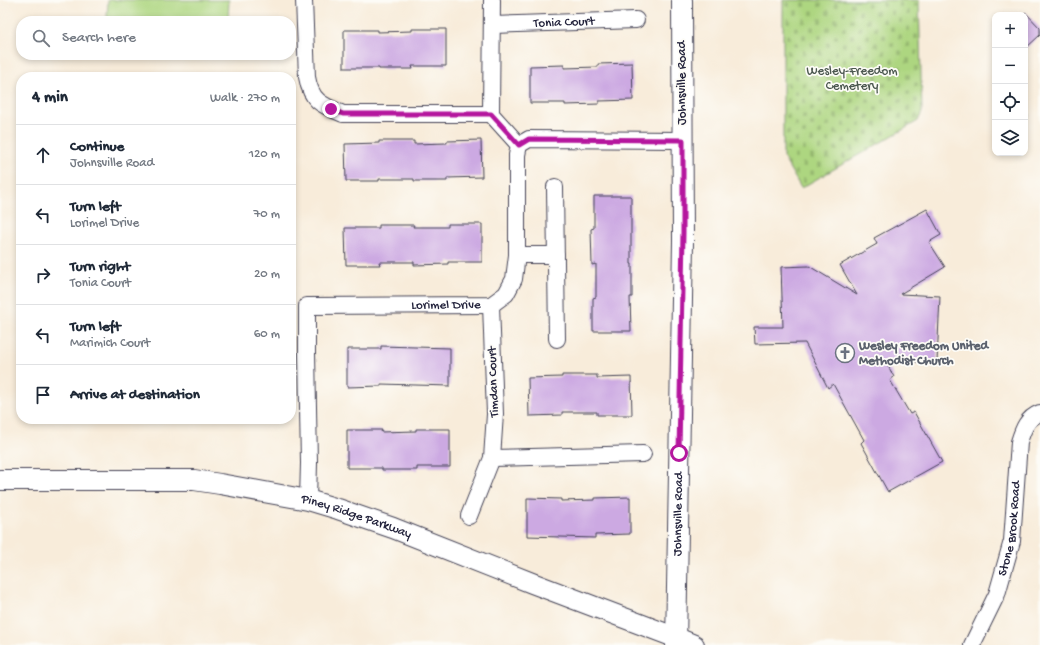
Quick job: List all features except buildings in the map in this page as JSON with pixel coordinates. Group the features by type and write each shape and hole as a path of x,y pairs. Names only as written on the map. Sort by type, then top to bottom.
{"street":[{"path":"304,0 307,77 309,89 314,98 322,104 343,114 491,114"},
{"path":"492,0 491,114 519,145 529,139 683,140"},
{"name":"Johnsville Road","path":"682,0 682,642"},
{"name":"Tonia Court","path":"492,25 636,20"},
{"name":"Lorimel Drive","path":"308,500 307,306 491,306 506,294 514,279 517,255 517,155 519,145"},
{"path":"555,187 557,339"},
{"path":"517,255 556,255"},
{"name":"Timdan Court","path":"469,516 492,458 496,414 491,306"},
{"name":"Stone Brook Road","path":"972,645 997,594 1012,541 1019,442 1024,427 1034,416 1040,414"},
{"path":"492,458 642,454"},
{"name":"Piney Ridge Parkway","path":"0,480 194,480 308,500 393,528 682,642"}],"green space":[{"path":"108,0 229,0 228,16 107,16"},
{"name":"Wesley-Freedom Cemetery","path":"783,0 919,0 922,112 918,121 801,188 783,157"}],"place":[{"name":"Wesley Freedom United Methodist Church","path":"845,353"}],"route":[{"path":"331,109 343,114 491,114 519,145 529,139 683,140 679,453"}]}
